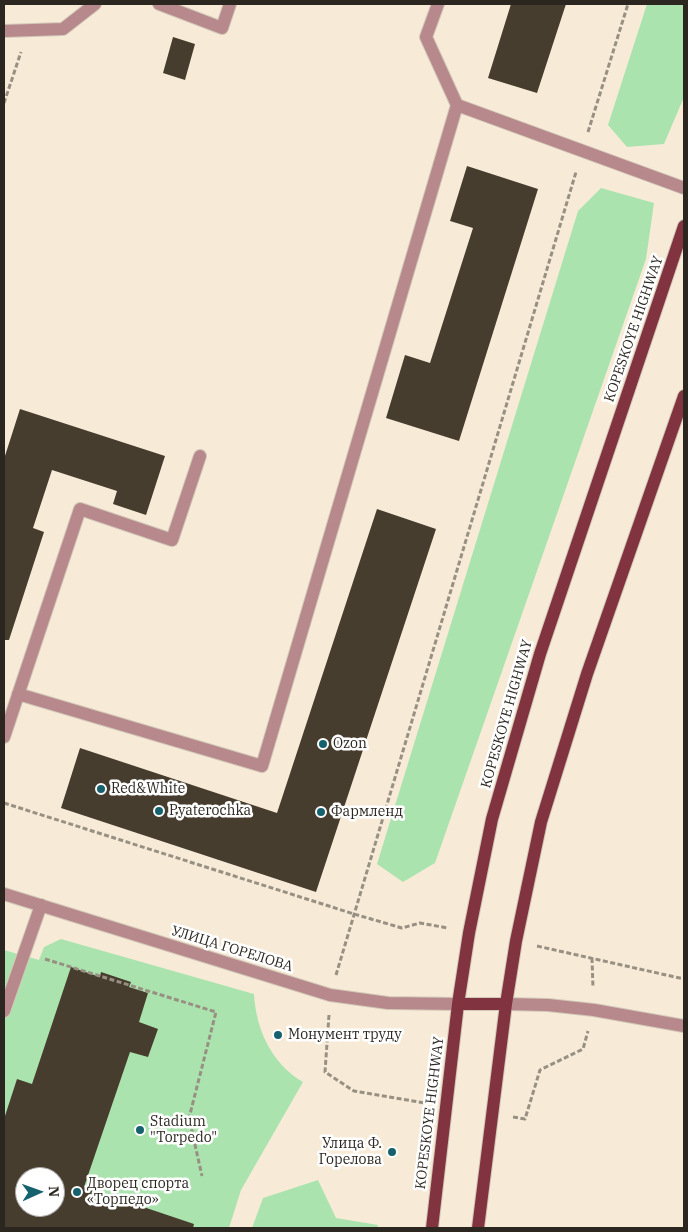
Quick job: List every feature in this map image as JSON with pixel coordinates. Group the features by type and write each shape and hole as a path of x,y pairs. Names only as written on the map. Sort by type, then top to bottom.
{"main road":[{"name":"KOPESKOYE HIGHWAY","path":"432,1228 458,1004 469,933 492,818 540,654 684,226"},
{"path":"478,1228 506,1004 516,941 541,822 587,674 684,396"},
{"path":"458,1004 506,1004"}],"street":[{"path":"4,30 64,29 95,4"},
{"path":"159,4 222,28 230,4"},
{"path":"18,694 262,766 457,106 426,37 438,4"},
{"path":"457,106 684,188"},
{"path":"4,737 80,509 172,540 200,456"},
{"name":"УЛИЦА ГОРЕЛОВА","path":"4,894 330,995 388,1003 458,1004"},
{"path":"4,1011 41,905"},
{"path":"506,1004 548,1005 594,1010 684,1026"}],"path":[{"path":"446,1106 354,1091 325,1072 330,995 582,151 628,4"},
{"path":"4,803 402,928 420,923 469,933"},
{"path":"516,941 684,979"},
{"path":"23,953 216,1012 189,1118 202,1176"},
{"path":"492,1113 524,1118 540,1070 583,1049 594,1010 592,958"}],"green space":[{"path":"647,4 684,4 684,97 664,144 627,147 608,125"},
{"path":"601,188 654,203 646,259 435,863 403,882 377,864 578,211"},
{"name":"Stadium \"Torpedo\"","path":"61,939 254,994 255,1007 262,1033 274,1056 292,1075 303,1082 241,1190 229,1228 4,1228 4,950 39,960 44,947"},
{"path":"318,1180 336,1218 378,1225 377,1228 252,1228 263,1198"}],"building":[{"path":"511,4 566,4 537,93 488,78"},
{"path":"173,37 195,44 185,80 163,73"},
{"path":"467,166 538,189 459,441 386,418 405,355 430,363 473,228 450,221"},
{"path":"20,409 165,456 146,515 113,504 117,491 52,470 33,528 44,532 9,640 4,640 4,459"},
{"path":"377,509 436,529 316,892 61,808 80,748 277,813"},
{"path":"71,967 100,977 101,972 131,982 129,987 148,993 139,1022 158,1029 148,1057 130,1052 84,1187 194,1224 193,1228 4,1228 4,1119 17,1079 32,1084"}],"place":[{"name":"Ozon","path":"323,744"},
{"name":"Red&White","path":"101,789"},
{"name":"Pyaterochka","path":"159,811"},
{"name":"Фармленд","path":"321,812"},
{"name":"Монумент труду","path":"278,1035"},
{"name":"Stadium \"Torpedo\"","path":"140,1130"},
{"name":"Улица Ф. Горелова","path":"392,1152"},
{"name":"Дворец спорта «Торпедо»","path":"77,1192"}]}
